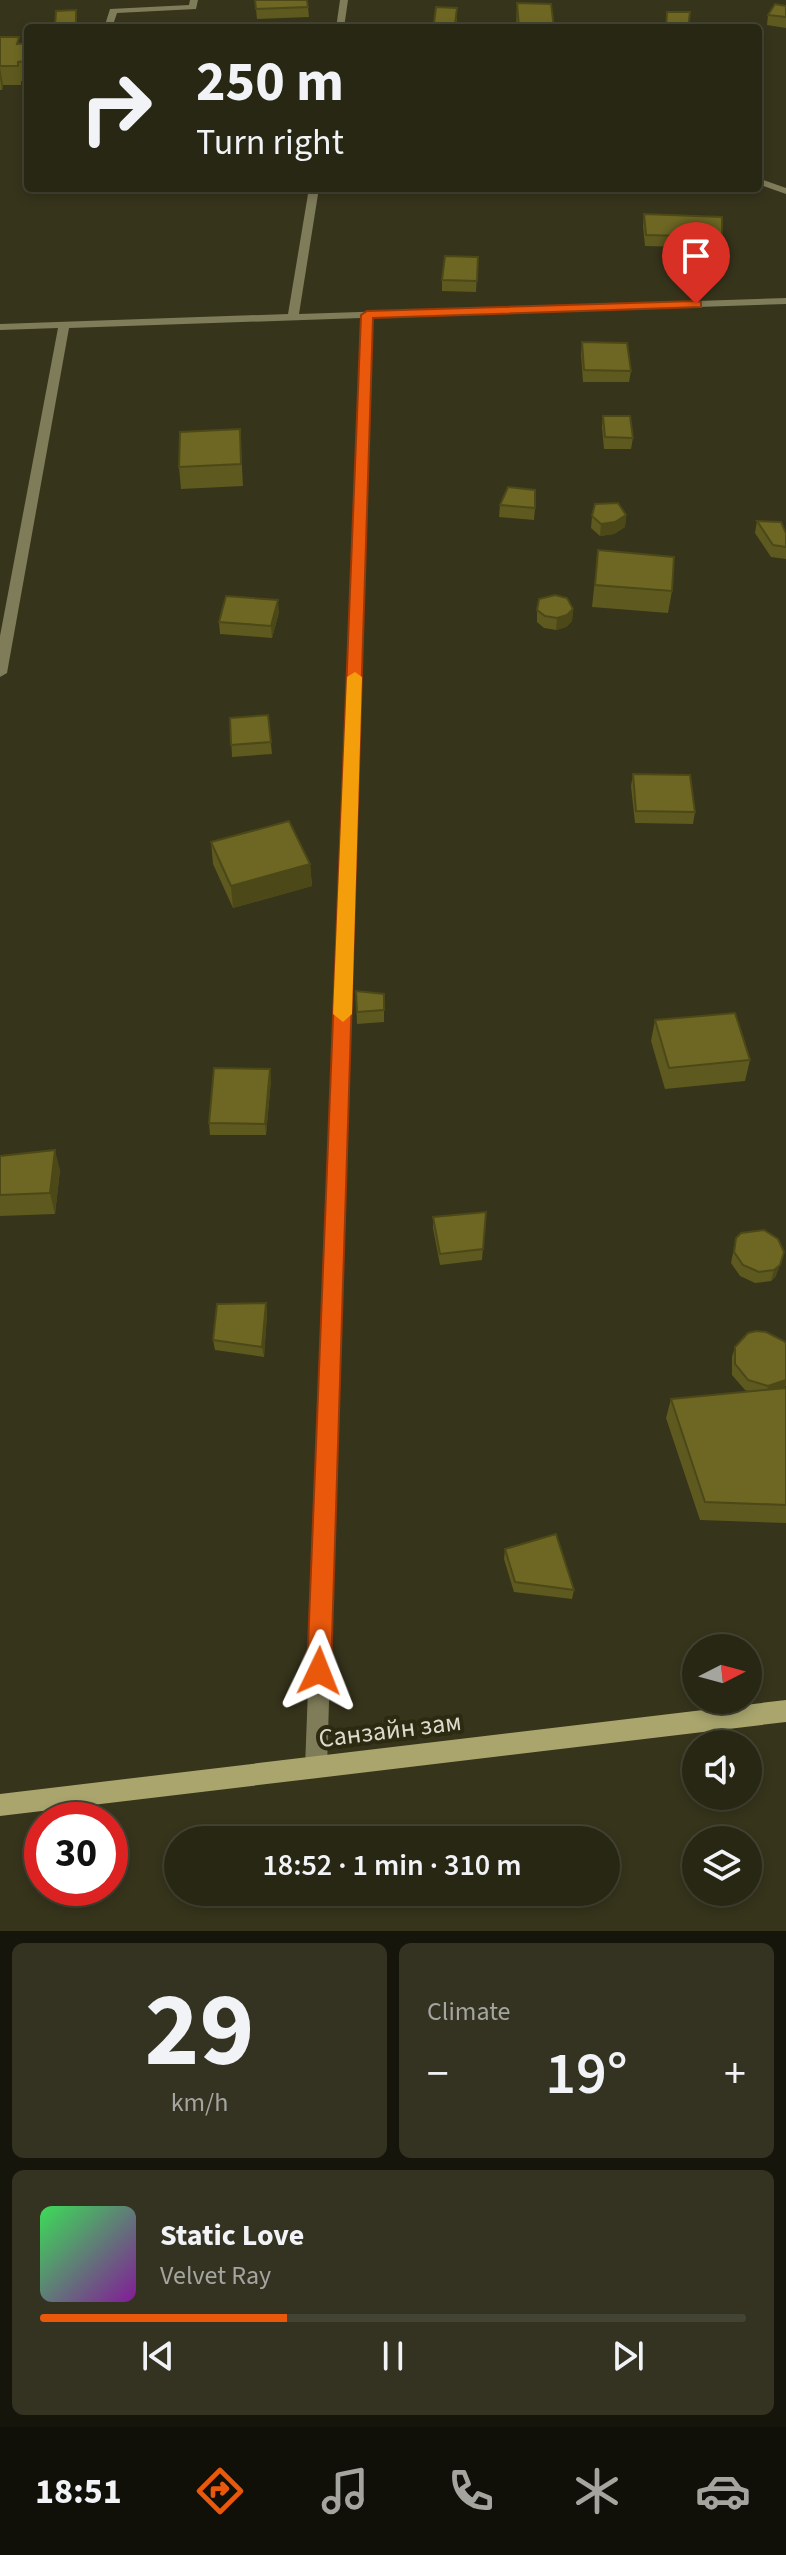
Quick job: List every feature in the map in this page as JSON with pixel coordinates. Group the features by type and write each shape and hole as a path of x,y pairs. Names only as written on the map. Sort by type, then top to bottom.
{"main road":[{"name":"Санзайн зам","path":"0,1805 786,1711"}],"street":[{"path":"109,24 113,11 193,7 194,0"},
{"path":"341,24 344,0"},
{"path":"762,182 786,191"},
{"path":"293,317 313,192"},
{"path":"0,327 786,301"},
{"path":"316,1767 367,315"},
{"path":"0,673 64,324"}],"building":[{"path":"255,0 307,0 308,7 256,9"},
{"path":"517,3 551,4 554,24 519,24"},
{"path":"775,4 786,6 786,17 768,15"},
{"path":"436,7 457,8 455,24 434,23"},
{"path":"76,10 76,24 55,24 56,11"},
{"path":"667,12 690,12 688,24 666,24"},
{"path":"0,37 19,37 17,44 24,43 24,61 18,62 18,66 0,66"},
{"path":"644,214 722,217 722,237 646,235"},
{"path":"445,256 478,257 477,281 442,280"},
{"path":"582,342 627,343 631,371 584,370"},
{"path":"603,416 630,416 633,438 605,437"},
{"path":"240,429 241,464 179,467 180,432"},
{"path":"508,487 535,490 535,508 500,505"},
{"path":"618,503 626,515 615,522 601,524 592,516 595,504"},
{"path":"757,521 781,522 786,533 786,547 773,545"},
{"path":"598,550 674,557 672,591 595,585"},
{"path":"555,595 567,598 573,609 567,615 557,618 545,616 537,610 539,599"},
{"path":"226,596 278,600 271,626 219,622"},
{"path":"268,715 271,742 231,745 230,718"},
{"path":"633,774 690,775 695,812 636,811"},
{"path":"289,821 310,864 231,886 211,842"},
{"path":"356,991 384,994 384,1010 357,1012"},
{"path":"735,1013 750,1060 669,1068 655,1020"},
{"path":"214,1068 270,1069 265,1124 209,1123"},
{"path":"55,1150 50,1193 0,1195 0,1156"},
{"path":"486,1212 483,1249 440,1254 433,1217"},
{"path":"764,1230 778,1239 784,1252 780,1265 774,1270 759,1272 743,1265 734,1252 736,1238 741,1233"},
{"path":"266,1303 262,1347 213,1340 217,1304"},
{"path":"766,1332 786,1343 786,1380 768,1386 748,1380 735,1364 735,1347 748,1333"},
{"path":"786,1388 786,1505 705,1502 671,1399"},
{"path":"556,1534 574,1590 515,1582 505,1549"}],"slow traffic":[{"path":"343,1014 355,677"}],"route":[{"path":"319,1671 367,315 696,304"}]}
